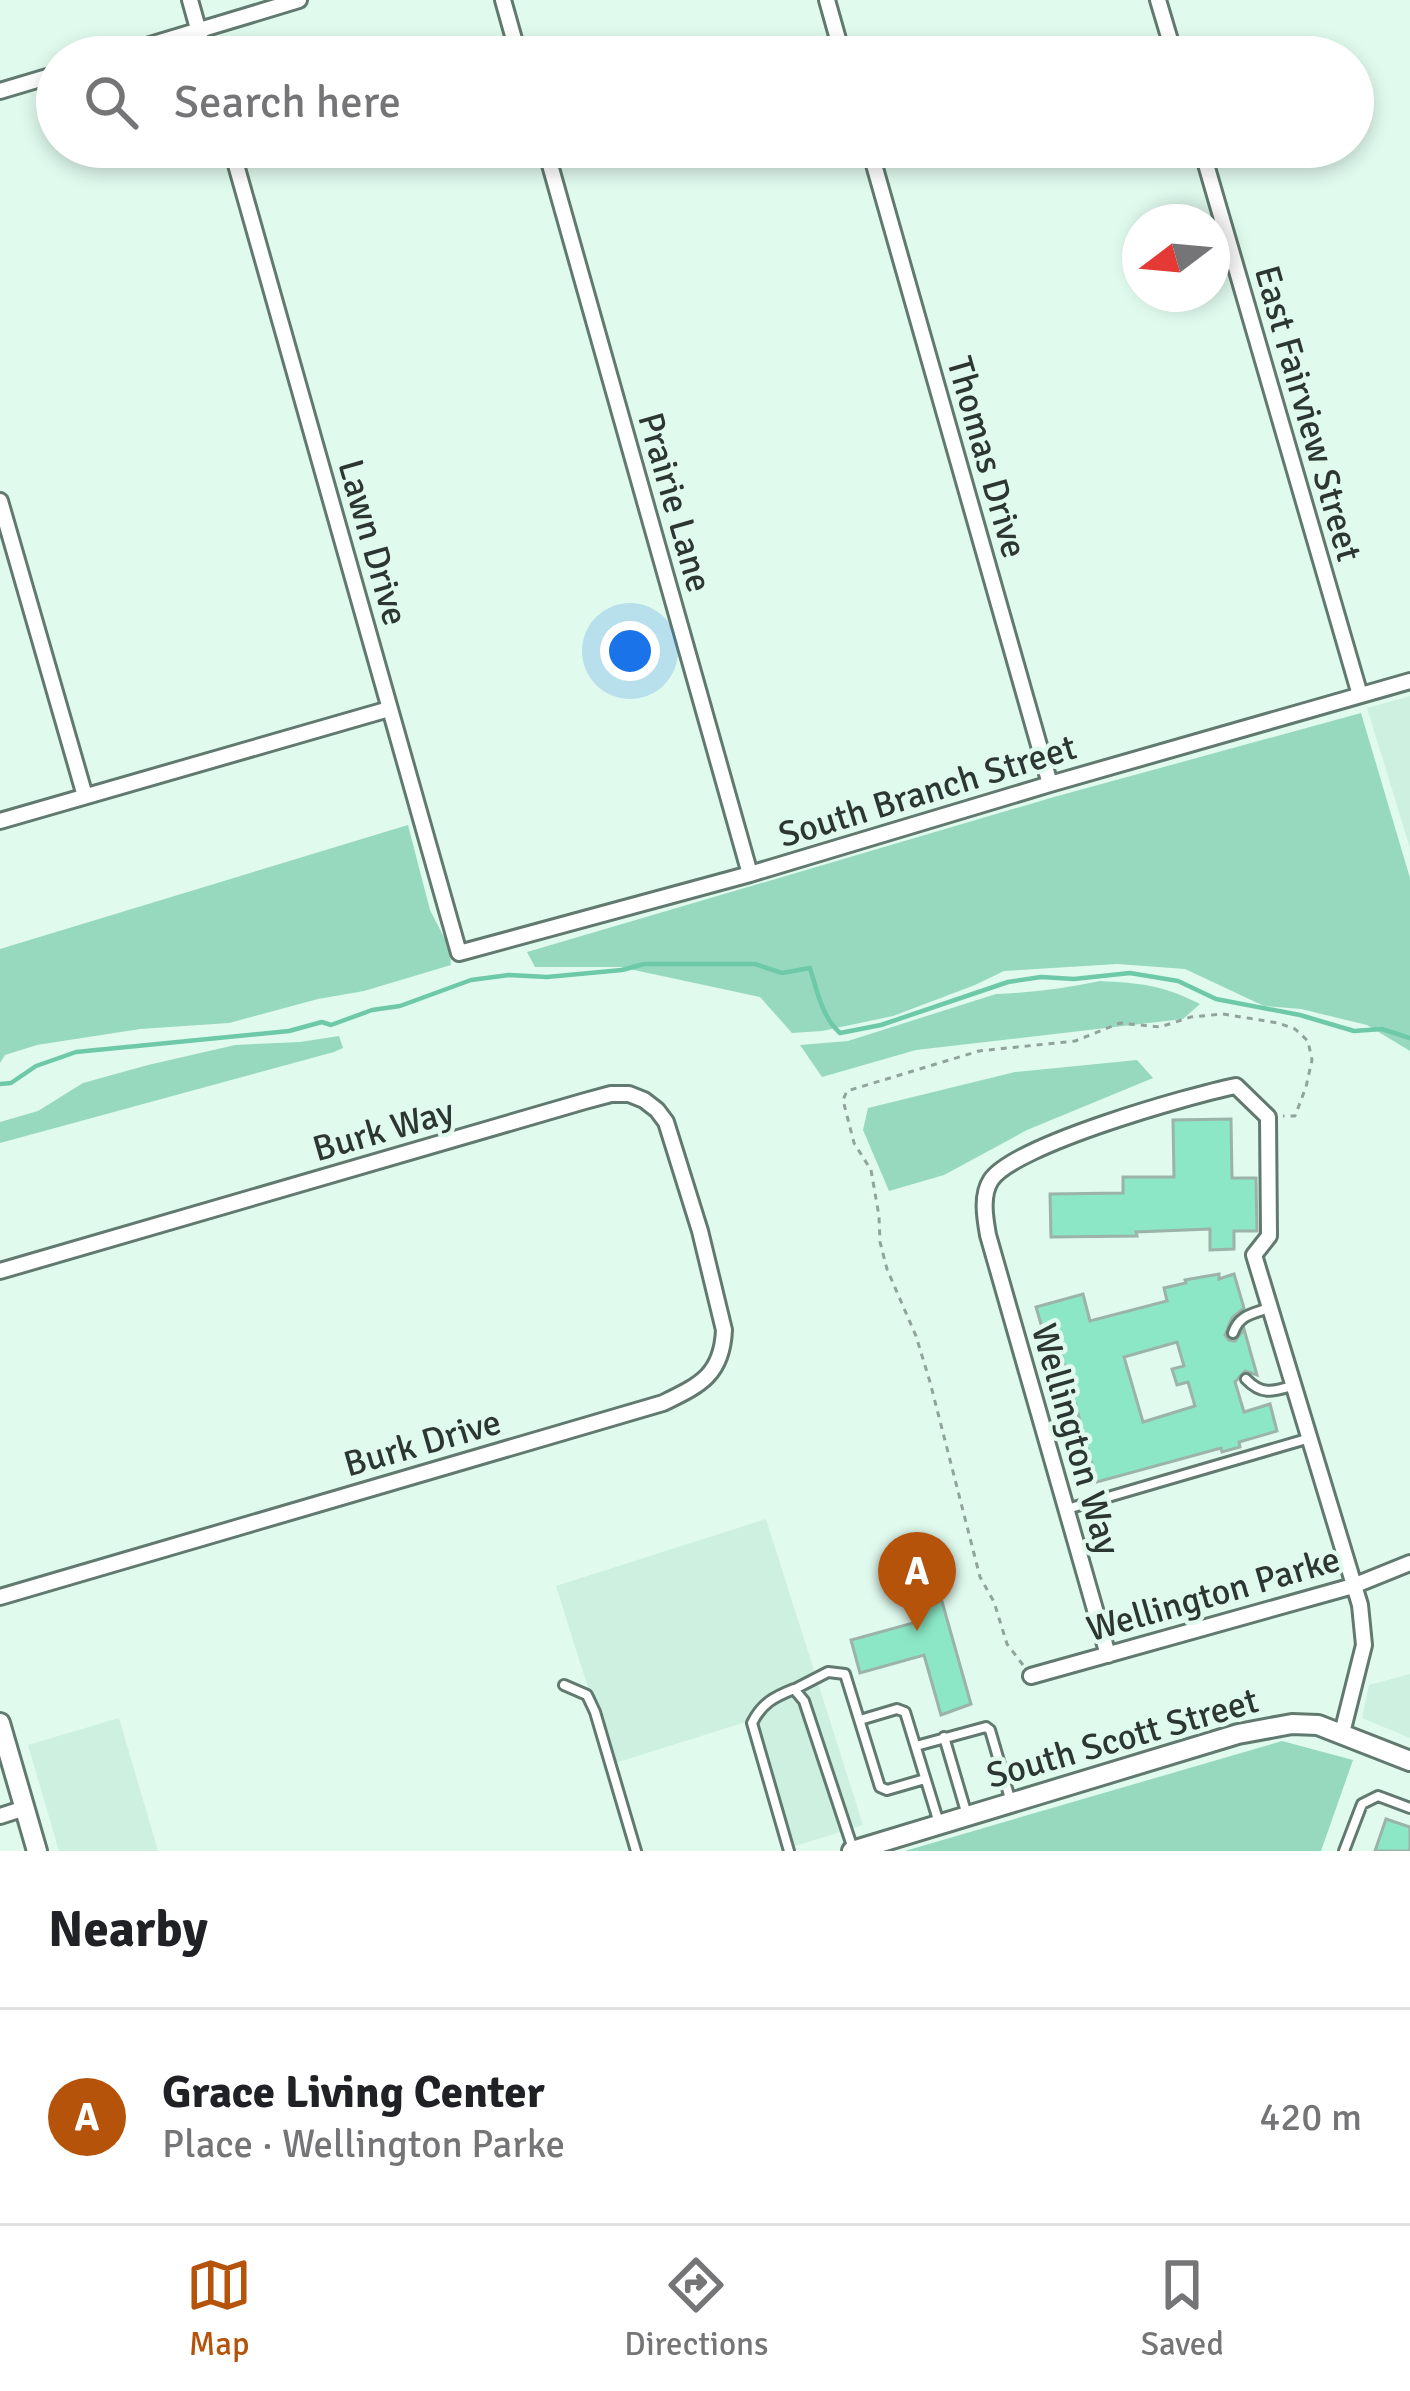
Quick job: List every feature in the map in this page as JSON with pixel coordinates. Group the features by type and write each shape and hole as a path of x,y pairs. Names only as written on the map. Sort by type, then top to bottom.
{"street":[{"path":"190,0 200,36"},
{"path":"176,36 298,0"},
{"path":"503,0 513,36"},
{"path":"827,0 837,36"},
{"path":"1158,0 1169,36"},
{"path":"0,91 36,80"},
{"name":"Lawn Drive","path":"237,168 459,953"},
{"name":"Prairie Lane","path":"551,168 750,874"},
{"name":"Thomas Drive","path":"875,168 1050,784"},
{"name":"East Fairview Street","path":"1207,168 1360,695"},
{"path":"0,501 85,796"},
{"name":"South Branch Street","path":"459,953 750,874 1410,681"},
{"path":"0,821 389,709"},
{"name":"Wellington Way","path":"1108,1654 1009,1310 984,1209 989,1181 1009,1163 1109,1121 1200,1093 1236,1086 1268,1117"},
{"name":"Burk Way","path":"0,1271 611,1094 644,1100 666,1122 700,1231"},
{"path":"1268,1117 1269,1236 1254,1255 1360,1605 1364,1645 1342,1733"},
{"name":"Burk Drive","path":"0,1597 663,1403 694,1388 710,1376 723,1354 724,1330 700,1231"},
{"name":"Wellington Parke","path":"1031,1676 1353,1586 1410,1562"},
{"path":"0,1723 37,1851"},
{"name":"South Scott Street","path":"853,1851 1276,1726 1318,1725 1410,1761"},
{"path":"0,1816 25,1808"}],"lane":[{"path":"1234,1334 1244,1316 1269,1308"},
{"path":"1246,1378 1255,1389 1269,1392 1293,1386"},
{"path":"1066,1509 1310,1438"},
{"path":"789,1851 752,1723 760,1708 775,1696 828,1672 845,1674 880,1786 887,1790 925,1779"},
{"path":"564,1685 586,1694 595,1712 636,1851"},
{"path":"794,1689 804,1701 853,1851"},
{"path":"860,1720 901,1709 905,1712 939,1825"},
{"path":"915,1746 983,1726 990,1730 1011,1803"},
{"path":"944,1737 968,1816"},
{"path":"1344,1851 1362,1804 1378,1796 1410,1808"}],"path":[{"path":"1031,1676 1007,1644 994,1602 980,1577 930,1382 887,1269 872,1170 854,1143 843,1100 847,1091 979,1051 1075,1041 1120,1023 1160,1027 1190,1017 1223,1014 1278,1023 1295,1029 1308,1041 1312,1060 1295,1116 1268,1117"}],"shaded area":[{"path":"1410,696 1410,848 1367,708"},
{"path":"766,1519 863,1825 789,1848 749,1721 612,1764 556,1586"},
{"path":"1410,1674 1410,1738 1362,1718 1369,1685"},
{"path":"119,1718 158,1851 59,1851 28,1745"}],"green space":[{"path":"1361,713 1410,878 1410,1051 1367,1025 1301,1009 1264,1006 1185,969 1117,964 1004,971 893,1016 792,1033 760,997 620,967 535,967 527,952 1054,797"},
{"path":"408,825 430,910 449,947 451,965 229,1023 140,1029 37,1045 5,1055 0,1063 0,949"},
{"path":"1100,981 1152,986 1200,1004 1183,1019 916,1050 822,1077 800,1045 848,1041 996,994"},
{"path":"339,1036 343,1048 334,1052 0,1143 0,1122 38,1111 83,1083 235,1045"},
{"path":"1137,1060 1153,1078 1027,1130 944,1175 889,1191 863,1130 868,1108 1015,1072"},
{"path":"1282,1741 1353,1760 1321,1851 905,1851"}],"building":[{"path":"1231,1119 1232,1178 1256,1178 1257,1231 1234,1231 1234,1249 1210,1250 1210,1229 1051,1237 1050,1194 1123,1193 1123,1177 1174,1177 1173,1120"},
{"path":"1234,1274 1244,1308 1232,1318 1225,1335 1235,1341 1244,1329 1257,1375 1245,1371 1235,1382 1244,1412 1270,1404 1277,1431 1239,1442 1240,1447 1097,1482 1056,1335 1045,1338 1036,1307 1083,1294 1090,1321 1167,1301 1164,1288 1185,1280","holes":["1177,1342 1184,1366 1172,1369 1177,1385 1188,1382 1195,1406 1143,1422 1124,1357"]},
{"path":"928,1552 971,1704 941,1715 924,1655 860,1673 851,1640 917,1622 900,1560"},
{"path":"1386,1819 1410,1827 1410,1851 1375,1851"}],"waterway":[{"path":"0,1084 76,1052 289,1031 322,1022 331,1025 471,980 547,977 644,964 755,964 782,973 810,968 824,1011 840,1033 881,1025 1008,982 1130,973 1178,981 1216,999 1354,1031 1382,1029 1410,1038"}],"place":[{"name":"Grace Living Center","path":"917,1631"}]}
